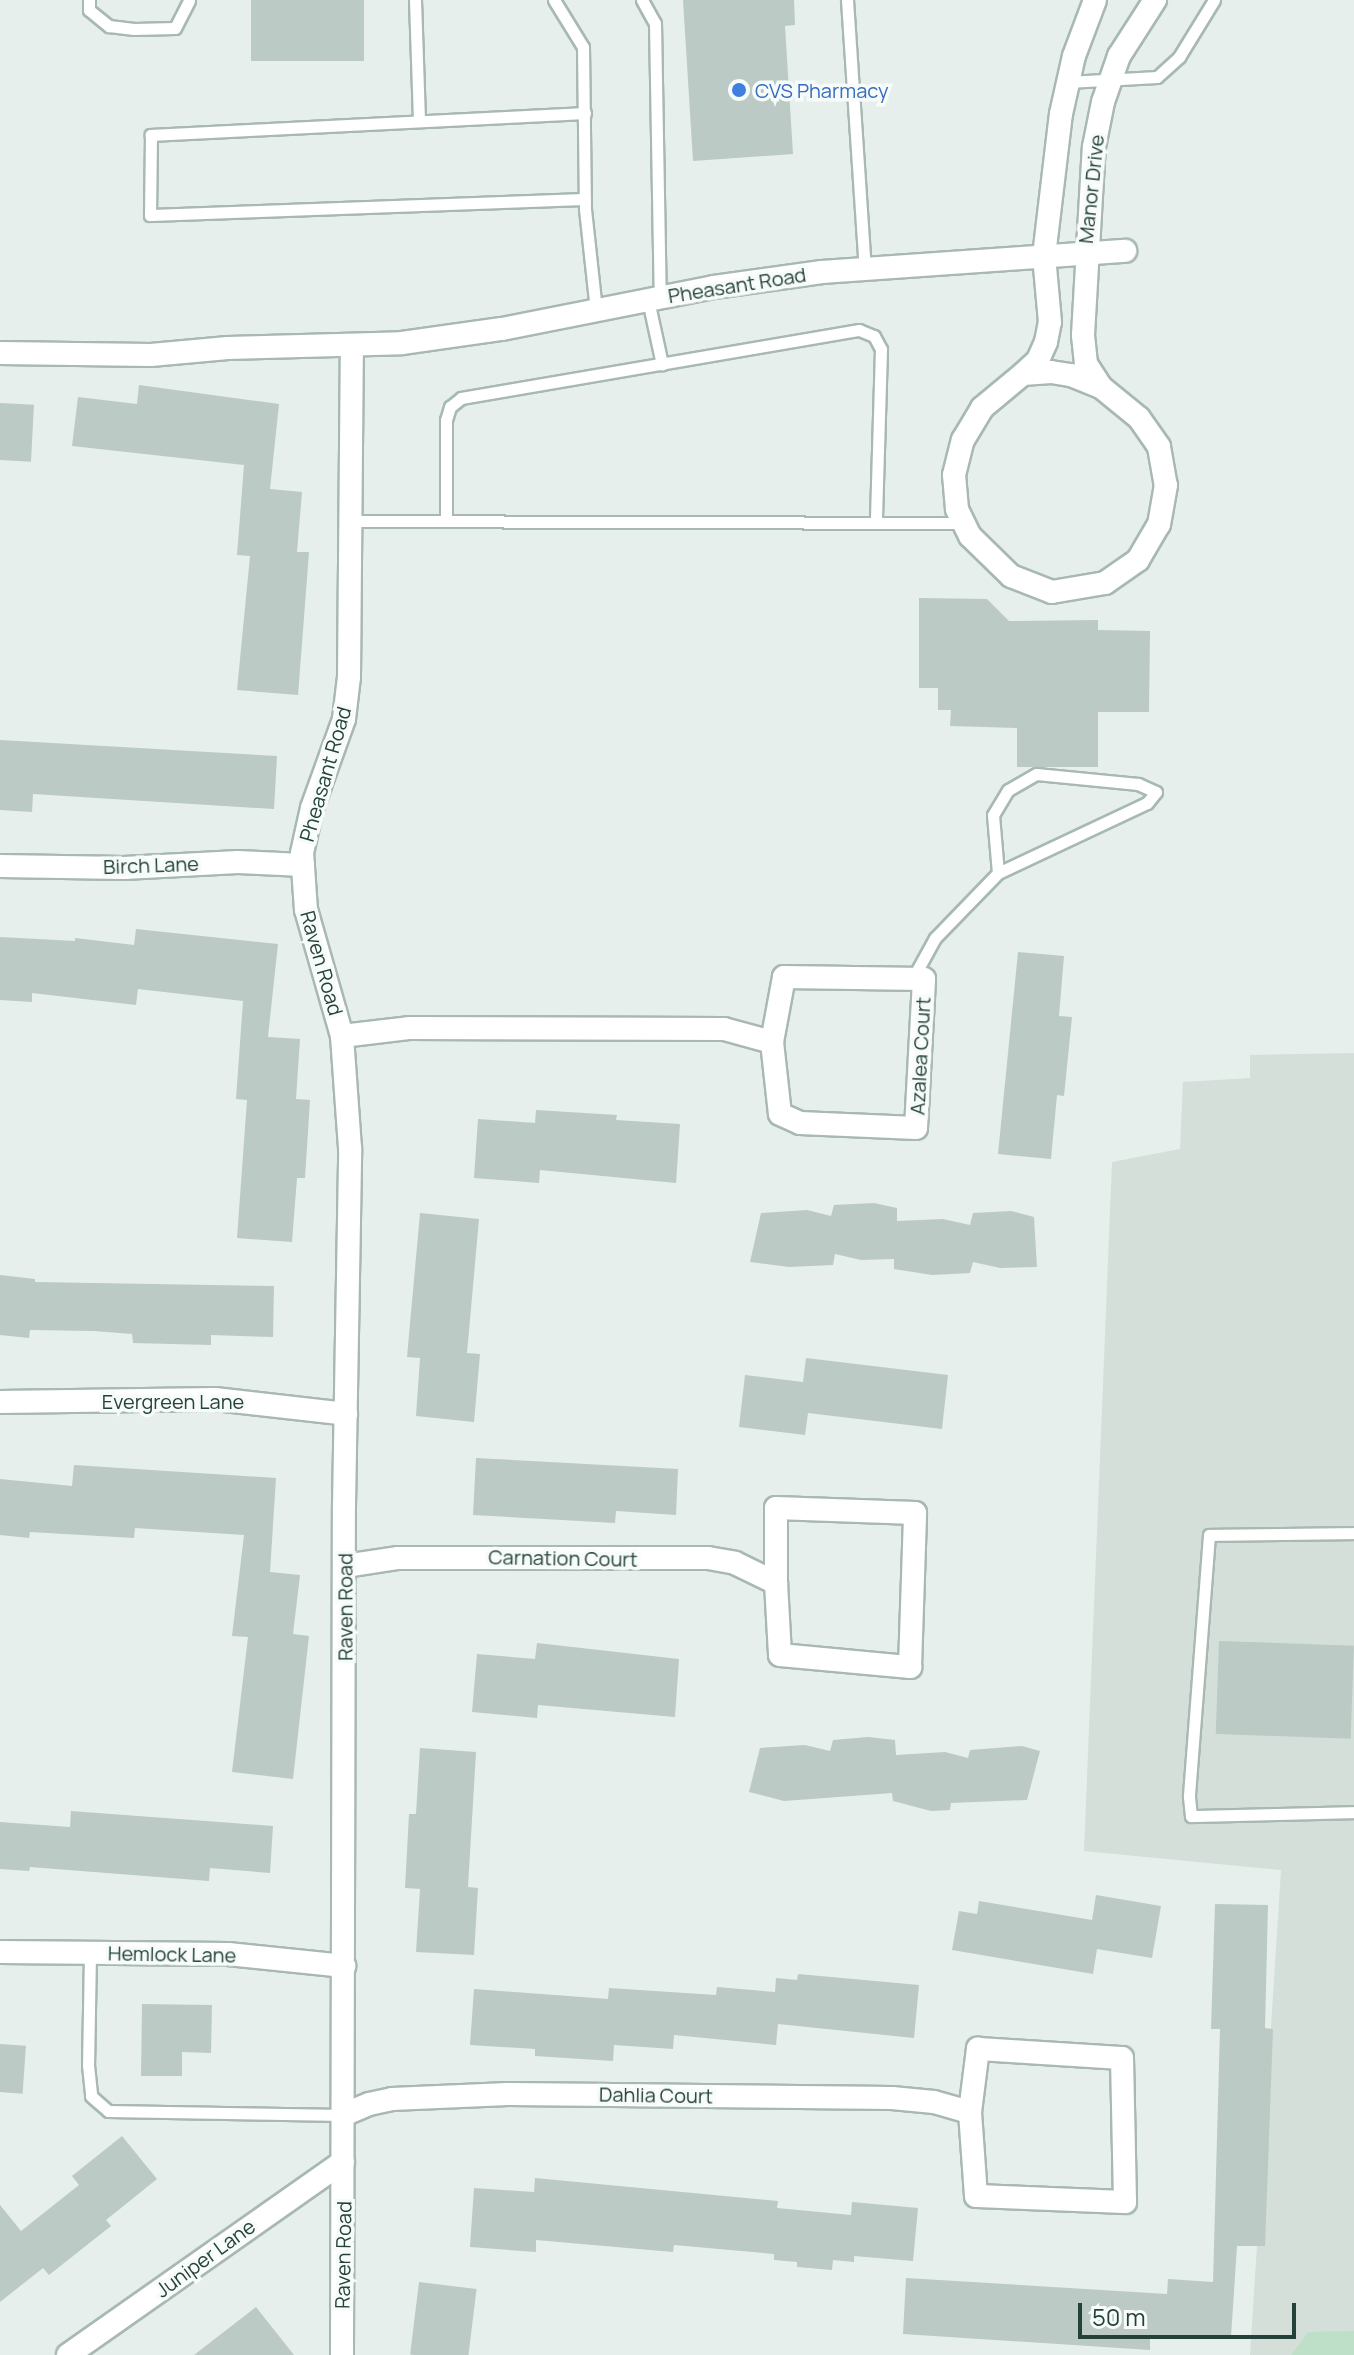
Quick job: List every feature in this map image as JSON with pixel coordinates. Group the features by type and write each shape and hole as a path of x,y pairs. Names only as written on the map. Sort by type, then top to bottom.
{"street":[{"name":"Manor Drive","path":"1095,0 1068,82 1059,127 1044,256 1050,322 1038,360 982,408 963,440 954,475 954,492 970,536 998,567 1023,583 1052,592 1105,583 1138,560 1159,524 1164,504 1164,465 1150,432 1126,406 1091,377 1084,350 1085,254 1094,147 1109,82 1125,46 1155,0"},
{"name":"Pheasant Road","path":"0,353 129,356 228,348 352,347 502,329 741,283 865,269 1125,251"},
{"name":"Pheasant Road","path":"303,865 312,808 337,742 347,698 351,655 352,347"},
{"name":"Manor Drive","path":"1023,374 1071,375 1101,387"},
{"name":"Birch Lane","path":"0,866 124,868 148,864 238,862 303,865"},
{"name":"Raven Road","path":"303,865 312,935 342,1036 350,1148 342,2355"},
{"name":"Azalea Court","path":"784,977 924,979 916,1128 800,1123 780,1114 772,1042 784,977"},
{"path":"342,1036 409,1028 698,1027 724,1029 772,1042"},
{"name":"Evergreen Lane","path":"0,1402 215,1399 346,1414"},
{"path":"776,1508 915,1513 910,1667 780,1655 776,1583 776,1508"},
{"name":"Carnation Court","path":"345,1566 398,1558 708,1558 735,1563 776,1583"},
{"name":"Hemlock Lane","path":"0,1952 228,1954 344,1966"},
{"path":"978,2049 1122,2058 1125,2202 976,2196 970,2112 978,2049"},
{"name":"Dahlia Court","path":"343,2115 392,2099 508,2094 892,2098 934,2102 970,2112"},
{"name":"Juniper Lane","path":"68,2355 343,2162"}],"lane":[{"path":"89,0 89,10 109,26 134,29 175,28 189,0"},
{"path":"415,0 419,121"},
{"path":"554,0 583,47 585,199 596,311"},
{"path":"642,0 655,23 654,299 662,364"},
{"path":"847,0 865,269"},
{"path":"1068,82 1157,77 1179,57 1214,0"},
{"path":"585,113 151,135 150,215 585,199"},
{"path":"446,521 446,420 450,407 461,398 859,330 874,336 881,349 876,522"},
{"path":"350,521 963,523"},
{"path":"912,979 935,938 998,873 1147,803 1156,792 1138,784 1036,774 1008,790 993,815 998,873"},
{"path":"1354,1533 1209,1535 1189,1797 1191,1816 1354,1812"},
{"path":"90,1953 88,2065 91,2096 108,2111 343,2115"}],"shaded area":[{"path":"1354,1053 1354,2355 1250,2355 1281,1870 1084,1851 1112,1162 1180,1149 1183,1082 1250,1078 1250,1055"}],"green space":[{"path":"1354,2331 1354,2355 1291,2355 1308,2332"}],"building":[{"path":"251,0 364,0 364,61 251,61"},
{"name":"CVS Pharmacy","path":"683,0 794,0 795,25 785,26 793,154 693,161"},
{"path":"139,385 279,404 270,489 302,492 297,552 309,552 298,695 237,690 250,556 237,555 244,465 72,446 78,397 137,404"},
{"path":"0,403 34,405 31,462 0,460"},
{"path":"919,598 987,599 1009,621 1098,620 1098,630 1150,631 1149,712 1098,712 1098,767 1017,767 1017,728 950,726 951,710 938,710 938,688 919,688"},
{"path":"0,740 277,756 274,809 33,794 32,812 0,810"},
{"path":"136,929 278,944 268,1037 300,1039 296,1099 310,1100 305,1178 297,1178 292,1242 237,1238 247,1100 236,1099 243,1001 138,989 136,1005 32,993 32,1002 0,1000 0,937 75,941 75,938 134,945"},
{"path":"1018,952 1064,956 1059,1016 1072,1017 1064,1096 1057,1095 1051,1159 998,1154"},
{"path":"536,1110 617,1115 616,1120 680,1124 676,1183 540,1170 539,1183 474,1178 478,1119 535,1123"},
{"path":"874,1203 897,1208 897,1221 943,1219 970,1225 973,1213 1011,1211 1034,1217 1037,1267 1000,1268 973,1262 970,1273 932,1275 894,1269 894,1259 861,1260 835,1254 833,1265 789,1267 750,1262 761,1213 807,1210 831,1216 834,1205"},
{"path":"420,1213 479,1219 467,1353 480,1354 474,1422 416,1416 420,1358 407,1357"},
{"path":"0,1275 35,1279 35,1282 274,1286 273,1337 211,1335 211,1345 133,1343 132,1334 94,1331 30,1330 29,1338 0,1335"},
{"path":"806,1358 948,1375 942,1429 808,1413 805,1435 739,1427 745,1375 803,1382"},
{"path":"476,1458 678,1469 676,1515 616,1511 615,1523 473,1515"},
{"path":"74,1465 276,1478 270,1572 300,1575 293,1634 309,1636 293,1779 232,1772 248,1637 232,1636 244,1535 135,1528 134,1538 30,1532 29,1538 0,1535 0,1479 72,1486"},
{"path":"1219,1641 1354,1646 1351,1739 1216,1734"},
{"path":"537,1643 679,1659 675,1717 538,1705 537,1718 472,1712 477,1654 535,1659"},
{"path":"868,1737 895,1740 896,1755 945,1752 968,1758 970,1750 1022,1746 1040,1751 1027,1800 951,1803 950,1810 931,1811 893,1801 892,1793 784,1801 749,1792 760,1748 805,1745 830,1751 833,1740"},
{"path":"420,1748 476,1752 468,1887 478,1888 474,1955 416,1952 420,1889 405,1888 409,1814 416,1814"},
{"path":"71,1811 273,1826 270,1873 210,1868 209,1881 30,1867 29,1871 0,1869 0,1822 70,1827"},
{"path":"1096,1895 1161,1906 1152,1958 1097,1949 1093,1974 952,1950 959,1911 977,1914 979,1901 1092,1920"},
{"path":"1215,1904 1268,1905 1265,2028 1273,2029 1265,2246 1237,2246 1231,2337 1150,2335 1150,2350 903,2334 906,2278 1167,2294 1168,2279 1213,2282 1220,2029 1211,2029"},
{"path":"798,1974 919,1985 914,2038 778,2024 776,2045 674,2035 673,2049 614,2045 613,2061 535,2056 535,2049 470,2045 474,1989 608,1999 609,1988 716,1995 717,1987 775,1992 776,1978 797,1980"},
{"path":"142,2004 212,2005 211,2053 182,2052 182,2076 141,2076"},
{"path":"0,2044 26,2046 23,2094 0,2092"},
{"path":"122,2136 157,2179 106,2220 111,2226 49,2275 43,2268 0,2302 0,2205 21,2231 79,2185 72,2176"},
{"path":"535,2178 778,2201 777,2208 851,2215 852,2202 918,2208 913,2261 854,2256 854,2262 833,2260 832,2270 797,2267 797,2262 774,2260 774,2254 674,2245 673,2252 536,2240 536,2252 470,2247 474,2188 534,2192"},
{"path":"419,2282 477,2289 468,2355 410,2354"},
{"path":"256,2307 294,2355 194,2355"}],"place":[{"name":"CVS Pharmacy","path":"739,90"}]}
